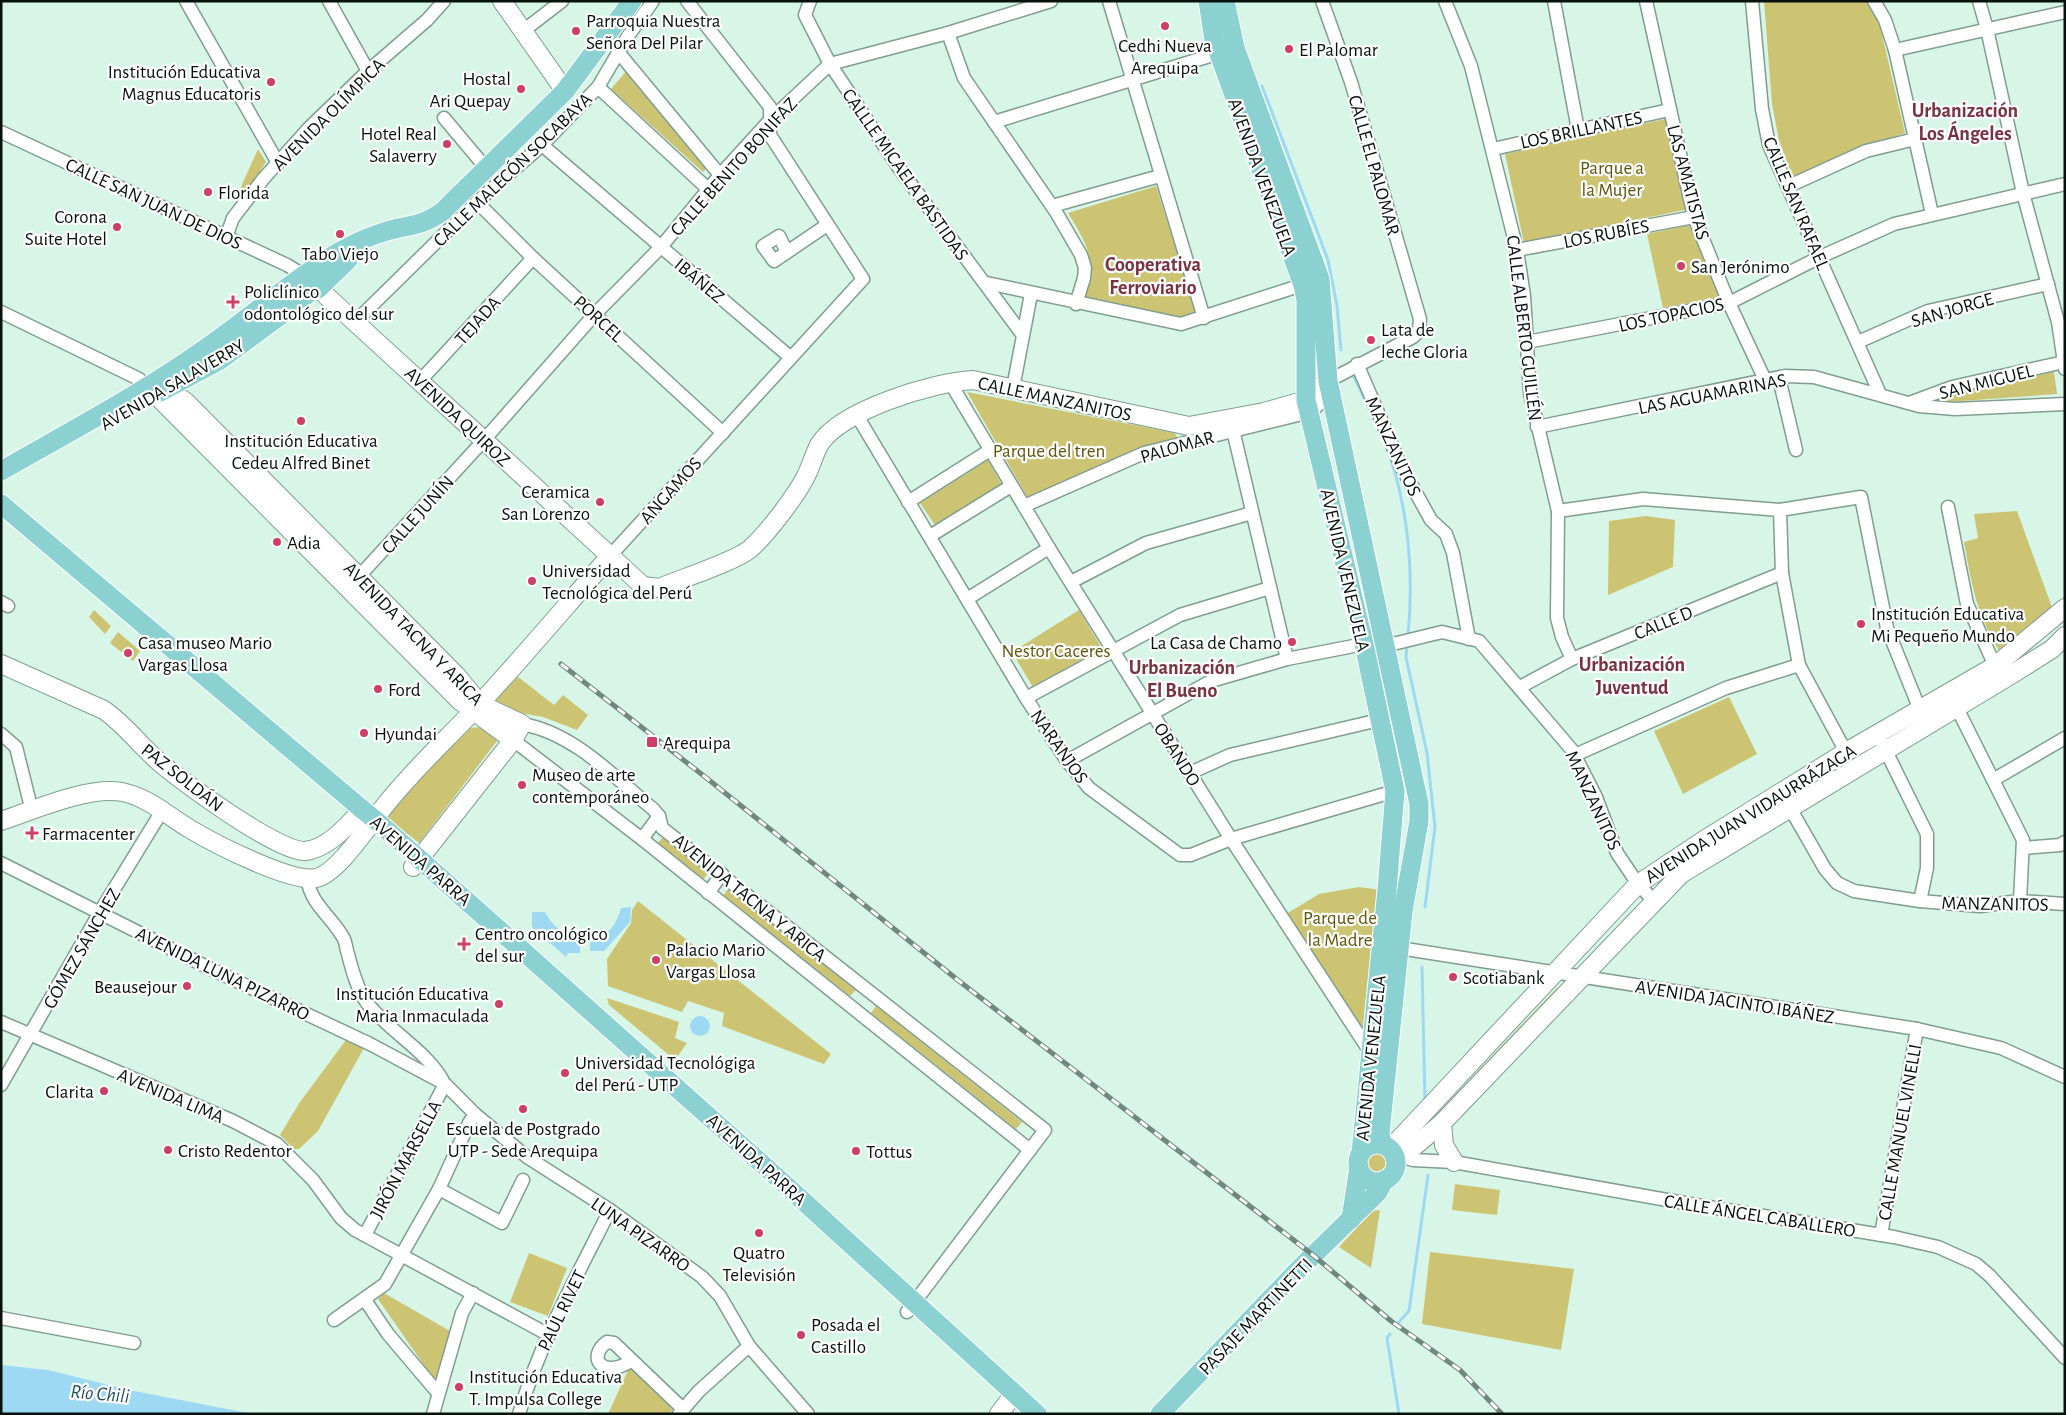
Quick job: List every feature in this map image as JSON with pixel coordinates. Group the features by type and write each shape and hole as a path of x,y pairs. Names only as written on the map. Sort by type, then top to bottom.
{"main road":[{"path":"311,282 318,265 357,241 432,219 443,211 565,91 632,1"},
{"name":"AVENIDA VENEZUELA","path":"1208,1 1311,282 1391,644 1420,804 1399,948 1360,1160"},
{"name":"AVENIDA VENEZUELA","path":"1225,1 1227,50"},
{"path":"311,282 348,260 372,237"},
{"name":"AVENIDA SALAVERRY","path":"1,471 153,386 220,360 297,303 348,260"},
{"name":"AVENIDA SALAVERRY","path":"1,482 153,386 311,282"},
{"name":"AVENIDA VENEZUELA","path":"1311,282 1306,300 1308,406 1364,644 1395,791 1380,1057 1380,1133 1394,1160"},
{"path":"1,504 359,813"},
{"path":"1,518 359,813"},
{"name":"AVENIDA PARRA","path":"359,813 417,862 911,1307 1010,1406 1036,1414"},
{"path":"1351,1219 1360,1160 1372,1144 1394,1160 1371,1181 1361,1173 1360,1160"},
{"name":"PASAJE MARTINETTI","path":"1160,1414 1296,1272 1378,1192 1394,1160"}],"street":[{"path":"186,1 278,163"},
{"path":"329,1 368,71"},
{"name":"AVENIDA OLÍMPICA","path":"226,237 233,218 309,128 368,71 415,31 444,1"},
{"path":"502,1 565,91"},
{"path":"523,31 562,1"},
{"name":"CALLE MALECÓN SOCABAYA","path":"354,322 477,202 542,145 598,87 653,1"},
{"path":"688,1 770,107 770,135 828,225 787,252"},
{"name":"CALLE BENITO BONIFAZ","path":"484,440 595,314 661,247 720,175 770,120 830,64 948,32 1051,1"},
{"path":"1110,1 1160,176 1204,318"},
{"name":"CALLE EL PALOMAR","path":"1322,1 1351,82 1420,319 1419,331"},
{"name":"CALLE ALBERTO GUILLÉN","path":"1445,1 1471,66 1517,250 1524,296 1530,392 1558,511 1557,618 1572,659"},
{"path":"1554,1 1578,130"},
{"name":"LAS AMATISTAS","path":"1646,1 1694,217 1729,303 1766,382"},
{"name":"CALLE SAN RAFAEL","path":"1752,1 1762,109 1769,145 1789,186 1880,394"},
{"path":"1874,1 1885,20 1895,50 1932,214"},
{"path":"1979,1 1987,29 2023,193 2058,322 2064,365"},
{"name":"CALLLE MICAELA BASTIDAS","path":"808,4 805,16 830,64 899,168 972,268 987,283 1022,334"},
{"path":"1895,50 2065,12"},
{"path":"948,32 964,78 1052,206 1081,255 1085,268 1076,304"},
{"path":"994,122 1227,50"},
{"path":"619,53 720,175"},
{"path":"598,87 708,189"},
{"name":"LOS BRILLANTES","path":"1493,149 1670,110"},
{"path":"444,118 486,168"},
{"name":"CALLE SAN JUAN DE DIOS","path":"1,132 287,265 311,282"},
{"path":"1789,186 1866,151 1915,139"},
{"name":"IBÁÑEZ","path":"542,145 790,357"},
{"path":"1052,206 1160,176"},
{"name":"LOS TOPACIOS","path":"1527,342 1729,303 1820,257 1894,224 2065,184"},
{"name":"PORCEL","path":"477,202 533,258 723,433"},
{"name":"LOS RUBÍES","path":"1517,250 1694,217"},
{"name":"ANGAMOS","path":"307,878 326,874 339,861 385,805 476,708 610,556 863,279 828,225"},
{"name":"TEJADA","path":"420,381 533,258"},
{"name":"AVENIDA QUIROZ","path":"311,282 610,556"},
{"path":"987,283 1076,304 1182,324 1311,282"},
{"name":"SAN JORGE","path":"1858,342 1928,311 2048,284"},
{"path":"1013,388 1031,294"},
{"path":"1,312 153,386"},
{"name":"CALLE MANZANITOS","path":"610,556 643,586 659,588 749,549 773,523 805,478 819,445 830,431 856,414 904,395 973,380 1189,426 1308,406 1355,365 1413,337 1419,331"},
{"name":"MANZANITOS","path":"1355,365 1402,468 1431,520 1446,534 1453,553 1468,639"},
{"name":"SAN MIGUEL","path":"1909,403 1952,388 2064,365"},
{"name":"LAS AGUAMARINAS","path":"1537,428 1779,378 1814,377 1909,403 1956,408 2065,404"},
{"path":"1779,378 1796,450"},
{"name":"OBANDO","path":"950,384 1112,650 1231,840 1380,1057"},
{"name":"AVENIDA TACNA Y ARICA","path":"153,386 354,582 457,676 476,708 513,740 642,839 708,894 1030,1150 1045,1130 662,828 659,816 567,740 541,727 522,724 476,708"},
{"name":"PALOMAR","path":"1024,506 1144,453 1233,430 1308,406"},
{"name":"NARANJOS","path":"856,414 1026,698 1067,761 1090,788 1180,855 1191,855 1231,840 1395,791"},
{"path":"1233,430 1287,659"},
{"name":"CALLE JUNÍN","path":"354,582 484,440"},
{"path":"908,502 990,450"},
{"path":"930,536 1011,486"},
{"path":"1558,511 1643,499 1780,510 1861,498 1887,628 1920,710"},
{"path":"1948,507 1967,604 1995,666"},
{"path":"1780,510 1782,573 1799,665 1846,752"},
{"path":"1071,582 1146,543 1252,513"},
{"path":"967,599 1050,548"},
{"name":"CALLE D","path":"1520,687 1572,659 1782,573"},
{"path":"1026,698 1180,615 1270,588"},
{"name":"AVENIDA JUAN VIDAURRÁZAGA","path":"1394,1160 1521,1010 1638,884 1846,752 1995,666 2065,608"},
{"name":"MANZANITOS","path":"1067,761 1151,712 1211,681 1287,659 1364,644 1391,644 1442,632 1479,641 1520,687 1575,755 1596,797 1617,853 1638,884 1654,901"},
{"name":"AVENIDA JUAN VIDAURRÁZAGA","path":"1394,1160 1442,1123 1682,874 2037,659 2065,636"},
{"name":"PAZ SOLDÁN","path":"1,664 104,710 117,719 158,761 192,787 236,818 287,847 302,851 317,848 359,813"},
{"path":"1575,755 1726,688 1799,665"},
{"path":"1957,708 2023,840 2020,901"},
{"path":"1190,772 1230,755 1379,720"},
{"path":"417,862 513,740 522,724"},
{"path":"1,734 16,747 32,811"},
{"path":"1878,734 1927,834 1927,868 1920,901"},
{"path":"1993,780 2065,738"},
{"path":"1,821 104,792 129,795 142,799 191,830 250,858 283,872 307,878 309,890 344,939 354,976 366,1001 383,1020 436,1068 445,1084"},
{"name":"MANZANITOS","path":"1782,792 1789,809 1825,869 1837,883 1854,891 1920,901 1980,906 2020,901 2065,904"},
{"name":"GÓMEZ SÁNCHEZ","path":"1,1085 32,1035 100,912 162,811"},
{"path":"642,839 659,816"},
{"path":"2022,848 2060,846 2065,842"},
{"name":"AVENIDA LUNA PIZARRO","path":"1,863 211,969 370,1044 445,1084"},
{"path":"708,894 722,874"},
{"name":"AVENIDA JACINTO IBÁÑEZ","path":"1399,948 1917,1029 2001,1048 2065,1077"},
{"path":"856,1011 870,993"},
{"path":"1521,1010 1536,1024"},
{"name":"AVENIDA LIMA","path":"1,1022 233,1121 277,1144 313,1180 341,1218 365,1235 402,1253 549,1335"},
{"name":"CALLE MANUEL VINELLI","path":"1880,1235 1917,1029"},
{"name":"LUNA PIZARRO","path":"445,1084 475,1114 527,1158 610,1210 702,1277 720,1296 749,1346 808,1414"},
{"name":"JIRÓN MARSELLA","path":"365,1235 445,1084"},
{"path":"334,1320 365,1300 385,1284 439,1189 469,1123 475,1114"},
{"path":"1442,1123 1444,1145 1454,1162"},
{"path":"911,1307 1030,1150"},
{"name":"CALLE ÁNGEL CABALLERO","path":"1394,1160 1454,1162 1684,1203 1880,1235 1938,1247 1976,1264 2007,1292 2065,1358"},
{"path":"439,1189 502,1223 523,1180"},
{"name":"PAÚL RIVET","path":"519,1414 528,1382 610,1210"},
{"path":"433,1414 462,1313 473,1293"},
{"path":"365,1300 388,1334 438,1393"},
{"path":"1,1318 134,1343"},
{"path":"631,1361 681,1411 749,1346"}],"green space":[{"path":"1764,1 1866,1 1880,26 1905,133 1866,146 1794,181 1779,140 1772,104"},
{"path":"629,68 708,167 703,172 611,89"},
{"name":"Parque a la Mujer","path":"1665,119 1689,209 1524,243 1505,154"},
{"path":"258,149 266,162 248,189 240,189"},
{"path":"1156,186 1197,314 1177,319 1084,303 1089,275 1089,255 1082,237 1068,213"},
{"name":"San Jerónimo","path":"1689,225 1721,297 1663,308 1647,234"},
{"path":"2054,372 2057,394 1948,402 1948,397 1951,394"},
{"name":"Parque del tren","path":"967,392 1175,433 1179,442 1033,507"},
{"path":"988,460 1002,485 935,525 920,503"},
{"path":"2017,511 2053,610 2000,652 1980,612 1964,542 1978,538 1974,514"},
{"path":"1646,516 1675,520 1673,567 1608,595 1609,521"},
{"path":"94,610 111,626 105,634 89,617"},
{"name":"Nestor Caceres","path":"1079,610 1101,647 1034,689 1012,652"},
{"path":"118,632 140,651 133,661 110,643"},
{"path":"517,676 554,705 563,695 588,715 577,730 543,717 503,710 495,701"},
{"path":"1729,697 1757,754 1683,794 1654,731"},
{"path":"482,727 492,733 497,741 419,843 383,815 469,728"},
{"path":"663,837 708,873 703,880 657,844"},
{"name":"Parque de la Madre","path":"1359,887 1381,890 1366,1028 1357,1027 1288,913 1319,894"},
{"path":"728,889 856,990 850,996 723,896"},
{"path":"638,901 831,1054 824,1064 722,1026 724,1013 688,1001 682,1012 608,986 607,959 631,923 632,910"},
{"path":"1557,988 1563,991 1444,1115 1411,1141"},
{"path":"607,998 679,1022 675,1038 687,1043 675,1060 609,1005"},
{"path":"876,1006 1022,1122 1016,1129 871,1013"},
{"path":"346,1040 364,1048 318,1131 299,1149 294,1149 280,1135 300,1102"},
{"path":"1372,1150 1380,1150 1387,1157 1387,1165 1380,1172 1372,1172 1365,1165 1365,1157"},
{"path":"1455,1184 1500,1190 1497,1215 1452,1210"},
{"path":"1380,1210 1371,1268 1339,1247 1372,1211"},
{"path":"1430,1252 1574,1269 1561,1350 1422,1324"},
{"path":"529,1253 567,1268 548,1316 510,1302"},
{"path":"384,1293 450,1331 435,1381 378,1299"},
{"path":"630,1366 670,1406 671,1414 608,1414"}],"water":[{"path":"631,907 630,922 604,951 590,951 590,941 602,936 614,925 621,908"},
{"path":"532,912 545,912 556,927 572,936 573,940 580,942 580,953 568,953 566,957 532,927"},
{"path":"700,1016 707,1019 710,1026 707,1033 700,1036 693,1033 690,1026 693,1019"},
{"name":"Río Chili","path":"1,1365 48,1370 129,1390 253,1414 1,1414"}],"waterway":[{"path":"1262,86 1328,260 1337,306 1341,350"},
{"path":"1354,377 1370,410"},
{"path":"1386,445 1400,491 1408,539 1410,588 1408,636"},
{"path":"1407,645 1406,657 1427,753 1435,827 1425,907"},
{"path":"1422,967 1425,1102"},
{"path":"1399,1322 1409,1311 1428,1175"},
{"path":"1390,1334 1387,1338 1399,1414"}],"railway":[{"path":"561,664 959,981 1313,1255 1391,1321 1460,1370 1502,1414"}],"place":[{"name":"Cedhi Nueva Arequipa","path":"1165,26"},
{"name":"Parroquia Nuestra Señora Del Pilar","path":"576,31"},
{"name":"El Palomar","path":"1289,49"},
{"name":"Institución Educativa Magnus Educatoris","path":"271,82"},
{"name":"Hostal Ari Quepay","path":"521,89"},
{"name":"Hotel Real Salaverry","path":"447,144"},
{"name":"Florida","path":"208,192"},
{"name":"Corona Suite Hotel","path":"117,227"},
{"name":"Tabo Viejo","path":"340,234"},
{"name":"San Jerónimo","path":"1681,266"},
{"name":"Policlínico odontológico del sur","path":"233,302"},
{"name":"Lata de leche Gloria","path":"1371,340"},
{"name":"Institución Educativa Cedeu Alfred Binet","path":"301,421"},
{"name":"Ceramica San Lorenzo","path":"600,502"},
{"name":"Adia","path":"277,542"},
{"name":"Universidad Tecnológica del Perú","path":"532,581"},
{"name":"Institución Educativa Mi Pequeño Mundo","path":"1861,624"},
{"name":"La Casa de Chamo","path":"1292,642"},
{"name":"Casa museo Mario Vargas Llosa","path":"128,653"},
{"name":"Ford","path":"378,689"},
{"name":"Hyundai","path":"364,733"},
{"name":"Arequipa","path":"652,742"},
{"name":"Museo de arte contemporáneo","path":"522,785"},
{"name":"Farmacenter","path":"32,833"},
{"name":"Centro oncológico del sur","path":"464,944"},
{"name":"Palacio Mario Vargas Llosa","path":"656,960"},
{"name":"Scotiabank","path":"1453,977"},
{"name":"Beausejour","path":"187,986"},
{"name":"Institución Educativa Maria Inmaculada","path":"499,1004"},
{"name":"Universidad Tecnológiga del Perú - UTP","path":"565,1073"},
{"name":"Clarita","path":"104,1091"},
{"name":"Escuela de Postgrado UTP - Sede Arequipa","path":"523,1109"},
{"name":"Cristo Redentor","path":"168,1150"},
{"name":"Tottus","path":"856,1151"},
{"name":"Quatro Televisión","path":"759,1233"},
{"name":"Posada el Castillo","path":"801,1335"},
{"name":"Institución Educativa T. Impulsa College","path":"459,1387"}],"district":[{"name":"Urbanización Los Ángeles","path":"1965,122"},
{"name":"Cooperativa Ferroviario","path":"1153,276"},
{"name":"Urbanización Juventud","path":"1632,676"},
{"name":"Urbanización El Bueno","path":"1182,678"}]}
